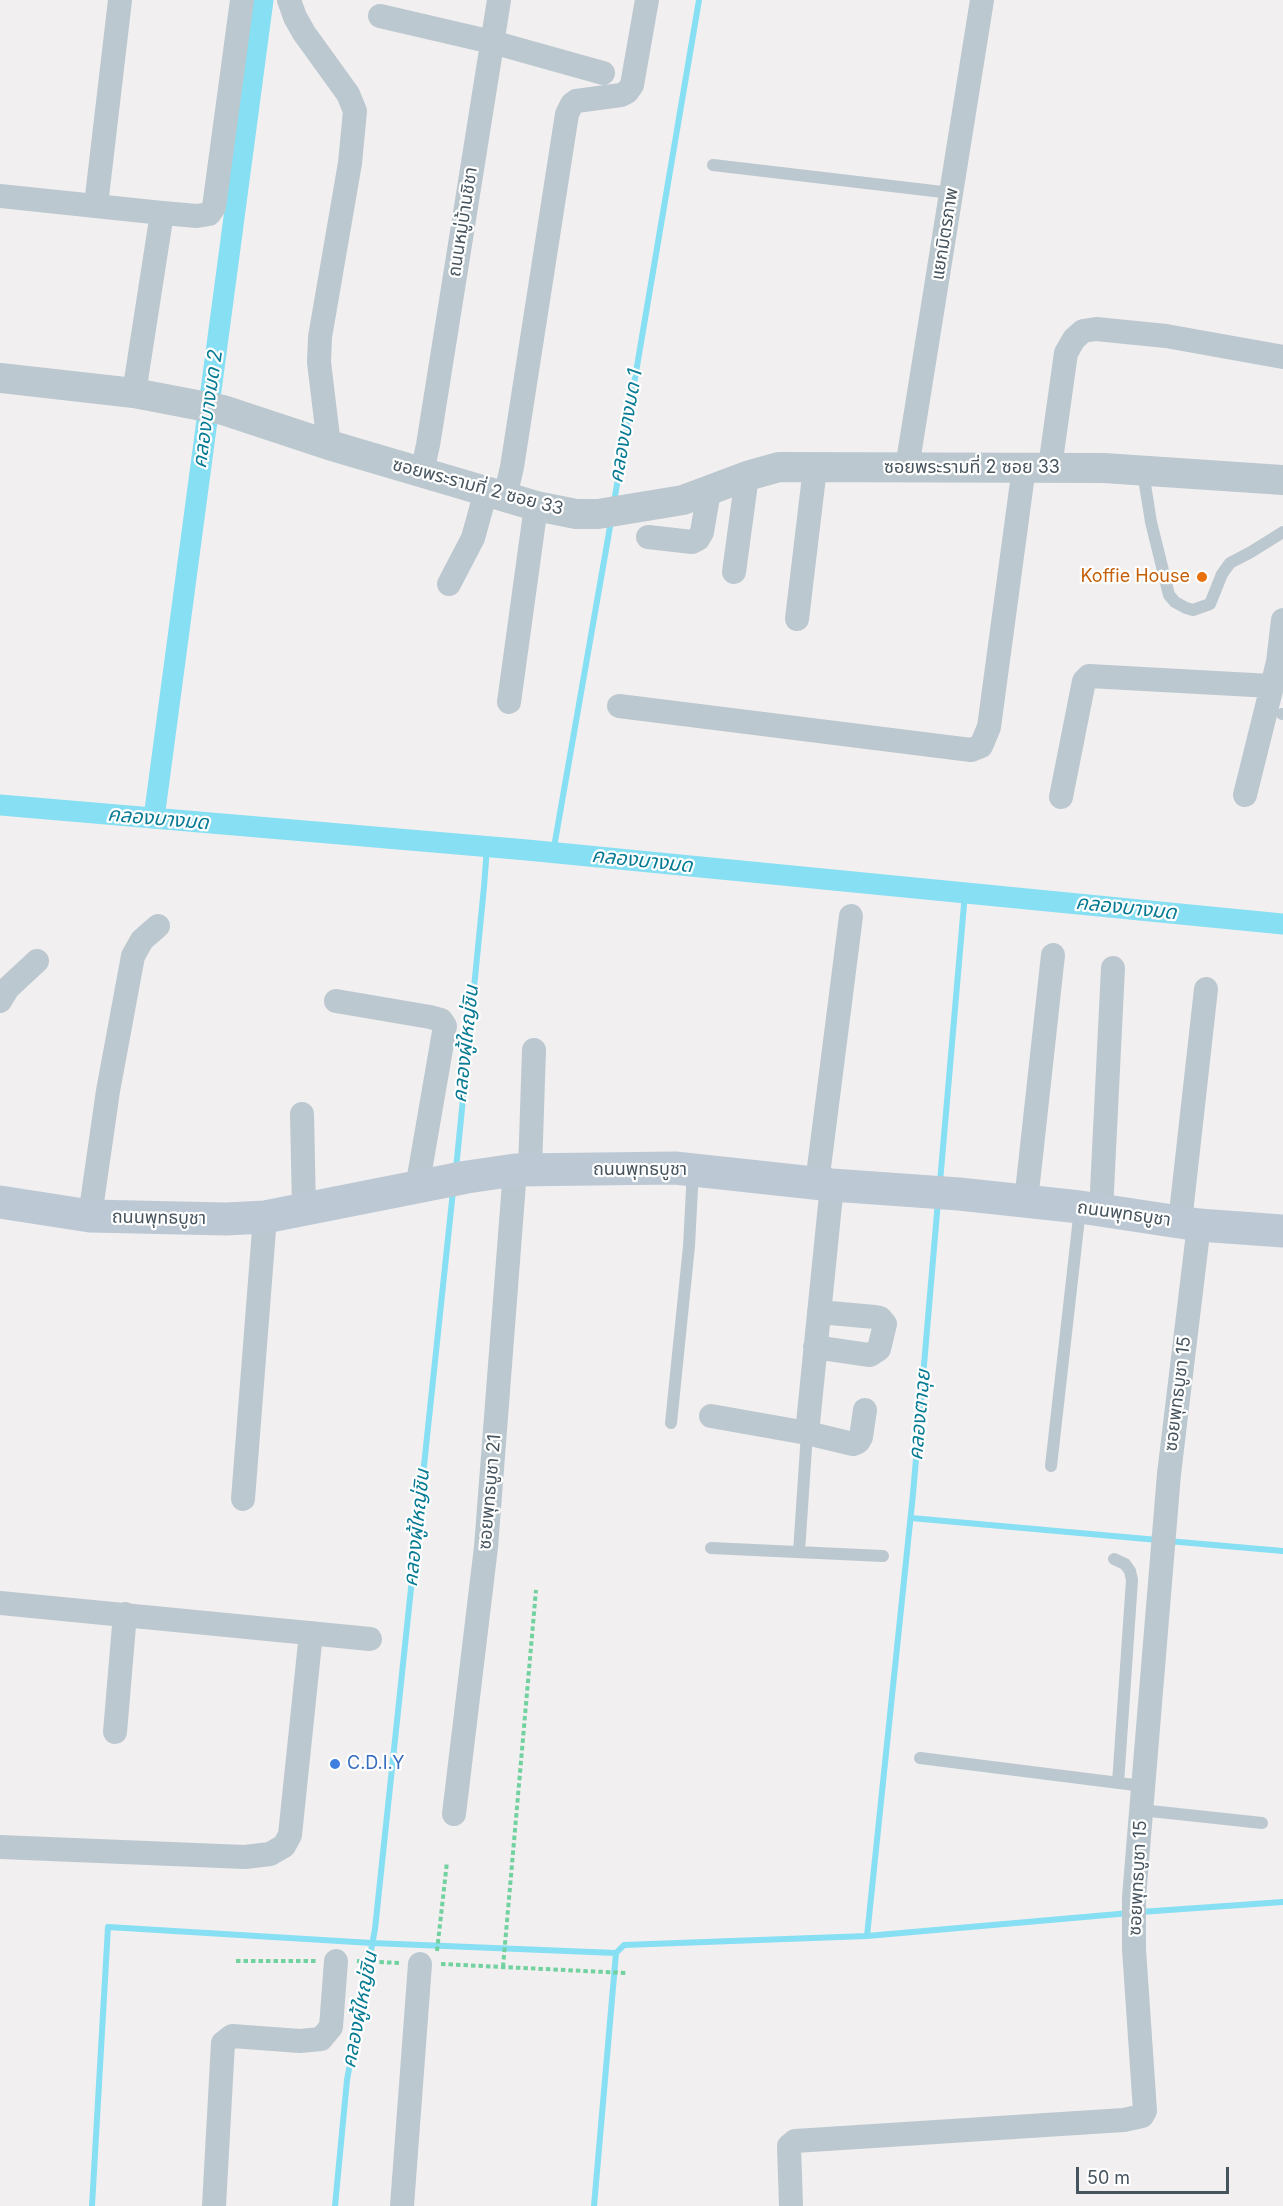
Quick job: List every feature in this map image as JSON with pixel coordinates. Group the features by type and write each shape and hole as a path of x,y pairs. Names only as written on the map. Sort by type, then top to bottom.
{"main road":[{"name":"ถนนพุทธบูชา","path":"0,1202 90,1216 188,1220 265,1217 440,1183 523,1170 675,1168 824,1184 925,1190 1090,1209 1190,1224 1283,1231"}],"street":[{"path":"96,205 120,0"},
{"path":"1,201 96,205 205,216 212,212 242,0"},
{"path":"289,0 304,33 348,94 355,111 350,163 320,337 319,362 329,445"},
{"name":"ถนนหมู่บ้านชิชา","path":"425,459 499,0"},
{"path":"449,584 495,494 512,467 567,114 576,101 621,95 627,92 632,85 647,0"},
{"name":"แยกมิตรภาพ","path":"907,468 982,0"},
{"path":"380,16 492,42 603,73"},
{"path":"134,393 162,213"},
{"path":"619,706 970,750 981,746 989,727 1037,467 1066,353 1074,339 1083,331 1096,329 1166,336 1283,357"},
{"name":"ซอยพระรามที่ 2 ซอย 33","path":"0,378 134,393 223,410 329,445 425,459 495,494 536,506 576,514 611,512 683,500 747,476 779,467 1037,467 1283,480"},
{"path":"797,619 814,468"},
{"path":"734,572 747,476"},
{"path":"648,537 692,542 698,539 702,532 710,491"},
{"path":"509,702 536,506"},
{"path":"1245,795 1271,686 1280,663 1283,620"},
{"path":"1061,797 1084,681 1089,676 1271,686"},
{"path":"807,1433 819,1312 824,1184 851,916"},
{"path":"90,1216 108,1090 133,956 142,940 158,926"},
{"path":"1026,1201 1053,955"},
{"path":"0,1001 8,988 38,961"},
{"path":"1090,1209 1113,968"},
{"name":"ซอยพุทธบูชา 15","path":"791,2206 789,2146 795,2141 1124,2120 1142,2116 1145,2111 1134,1908 1190,1224 1206,989"},
{"path":"336,1001 430,1017 441,1020 445,1026 440,1183"},
{"name":"ซอยพุทธบูชา 21","path":"454,1814 486,1547 534,1050"},
{"path":"302,1114 304,1208"},
{"path":"243,1499 265,1217"},
{"path":"815,1347 870,1355 879,1349 885,1324 880,1318 875,1317 819,1312"},
{"path":"711,1416 807,1433 853,1444 861,1437 865,1410"},
{"path":"0,1603 370,1639"},
{"path":"115,1732 125,1614"},
{"path":"0,1847 245,1857 270,1854 284,1846 290,1835 311,1633"},
{"path":"402,2206 429,1958"},
{"path":"214,2206 220,2057 223,2043 232,2036 300,2041 321,2039 331,2027 336,1961"}],"lane":[{"path":"713,165 951,193"},
{"path":"1143,471 1150,522 1169,595 1175,602 1186,608 1201,609 1210,604 1222,574 1230,563 1283,532"},
{"path":"671,1423 689,1246 693,1170"},
{"path":"1051,1466 1090,1209"},
{"path":"799,1552 807,1433"},
{"path":"711,1548 883,1556"},
{"path":"1114,1559 1125,1564 1132,1580 1118,1783"},
{"path":"920,1758 1143,1786"},
{"path":"1142,1810 1262,1823"}],"path":[{"path":"503,1967 536,1590"},
{"path":"429,1958 447,1862"}],"waterway":[{"name":"คลองบางมด 2","path":"154,818 263,0"},
{"name":"คลองบางมด 1","path":"614,502 699,0"},
{"name":"คลองบางมด 1","path":"553,853 611,521"},
{"name":"คลองบางมด","path":"0,805 527,850 1283,924"},
{"name":"คลองผู้ใหญ่ชิน","path":"456,1169 487,847"},
{"name":"คลองตาฉุย","path":"940,1182 965,893"},
{"name":"คลองผู้ใหญ่ชิน","path":"335,2206 347,2080 375,1929 453,1191"},
{"name":"คลองตาฉุย","path":"867,1936 913,1494 938,1201"},
{"path":"911,1518 1158,1540"},
{"path":"1168,1541 1283,1551"},
{"path":"1140,1912 1283,1902"},
{"path":"594,2206 616,1953 624,1945 867,1936 1130,1913"},
{"path":"92,2206 108,1927 372,1943 616,1953"}],"place":[{"name":"Koffie House","path":"1202,577"},
{"name":"C.D.I.Y","path":"335,1764"}]}
